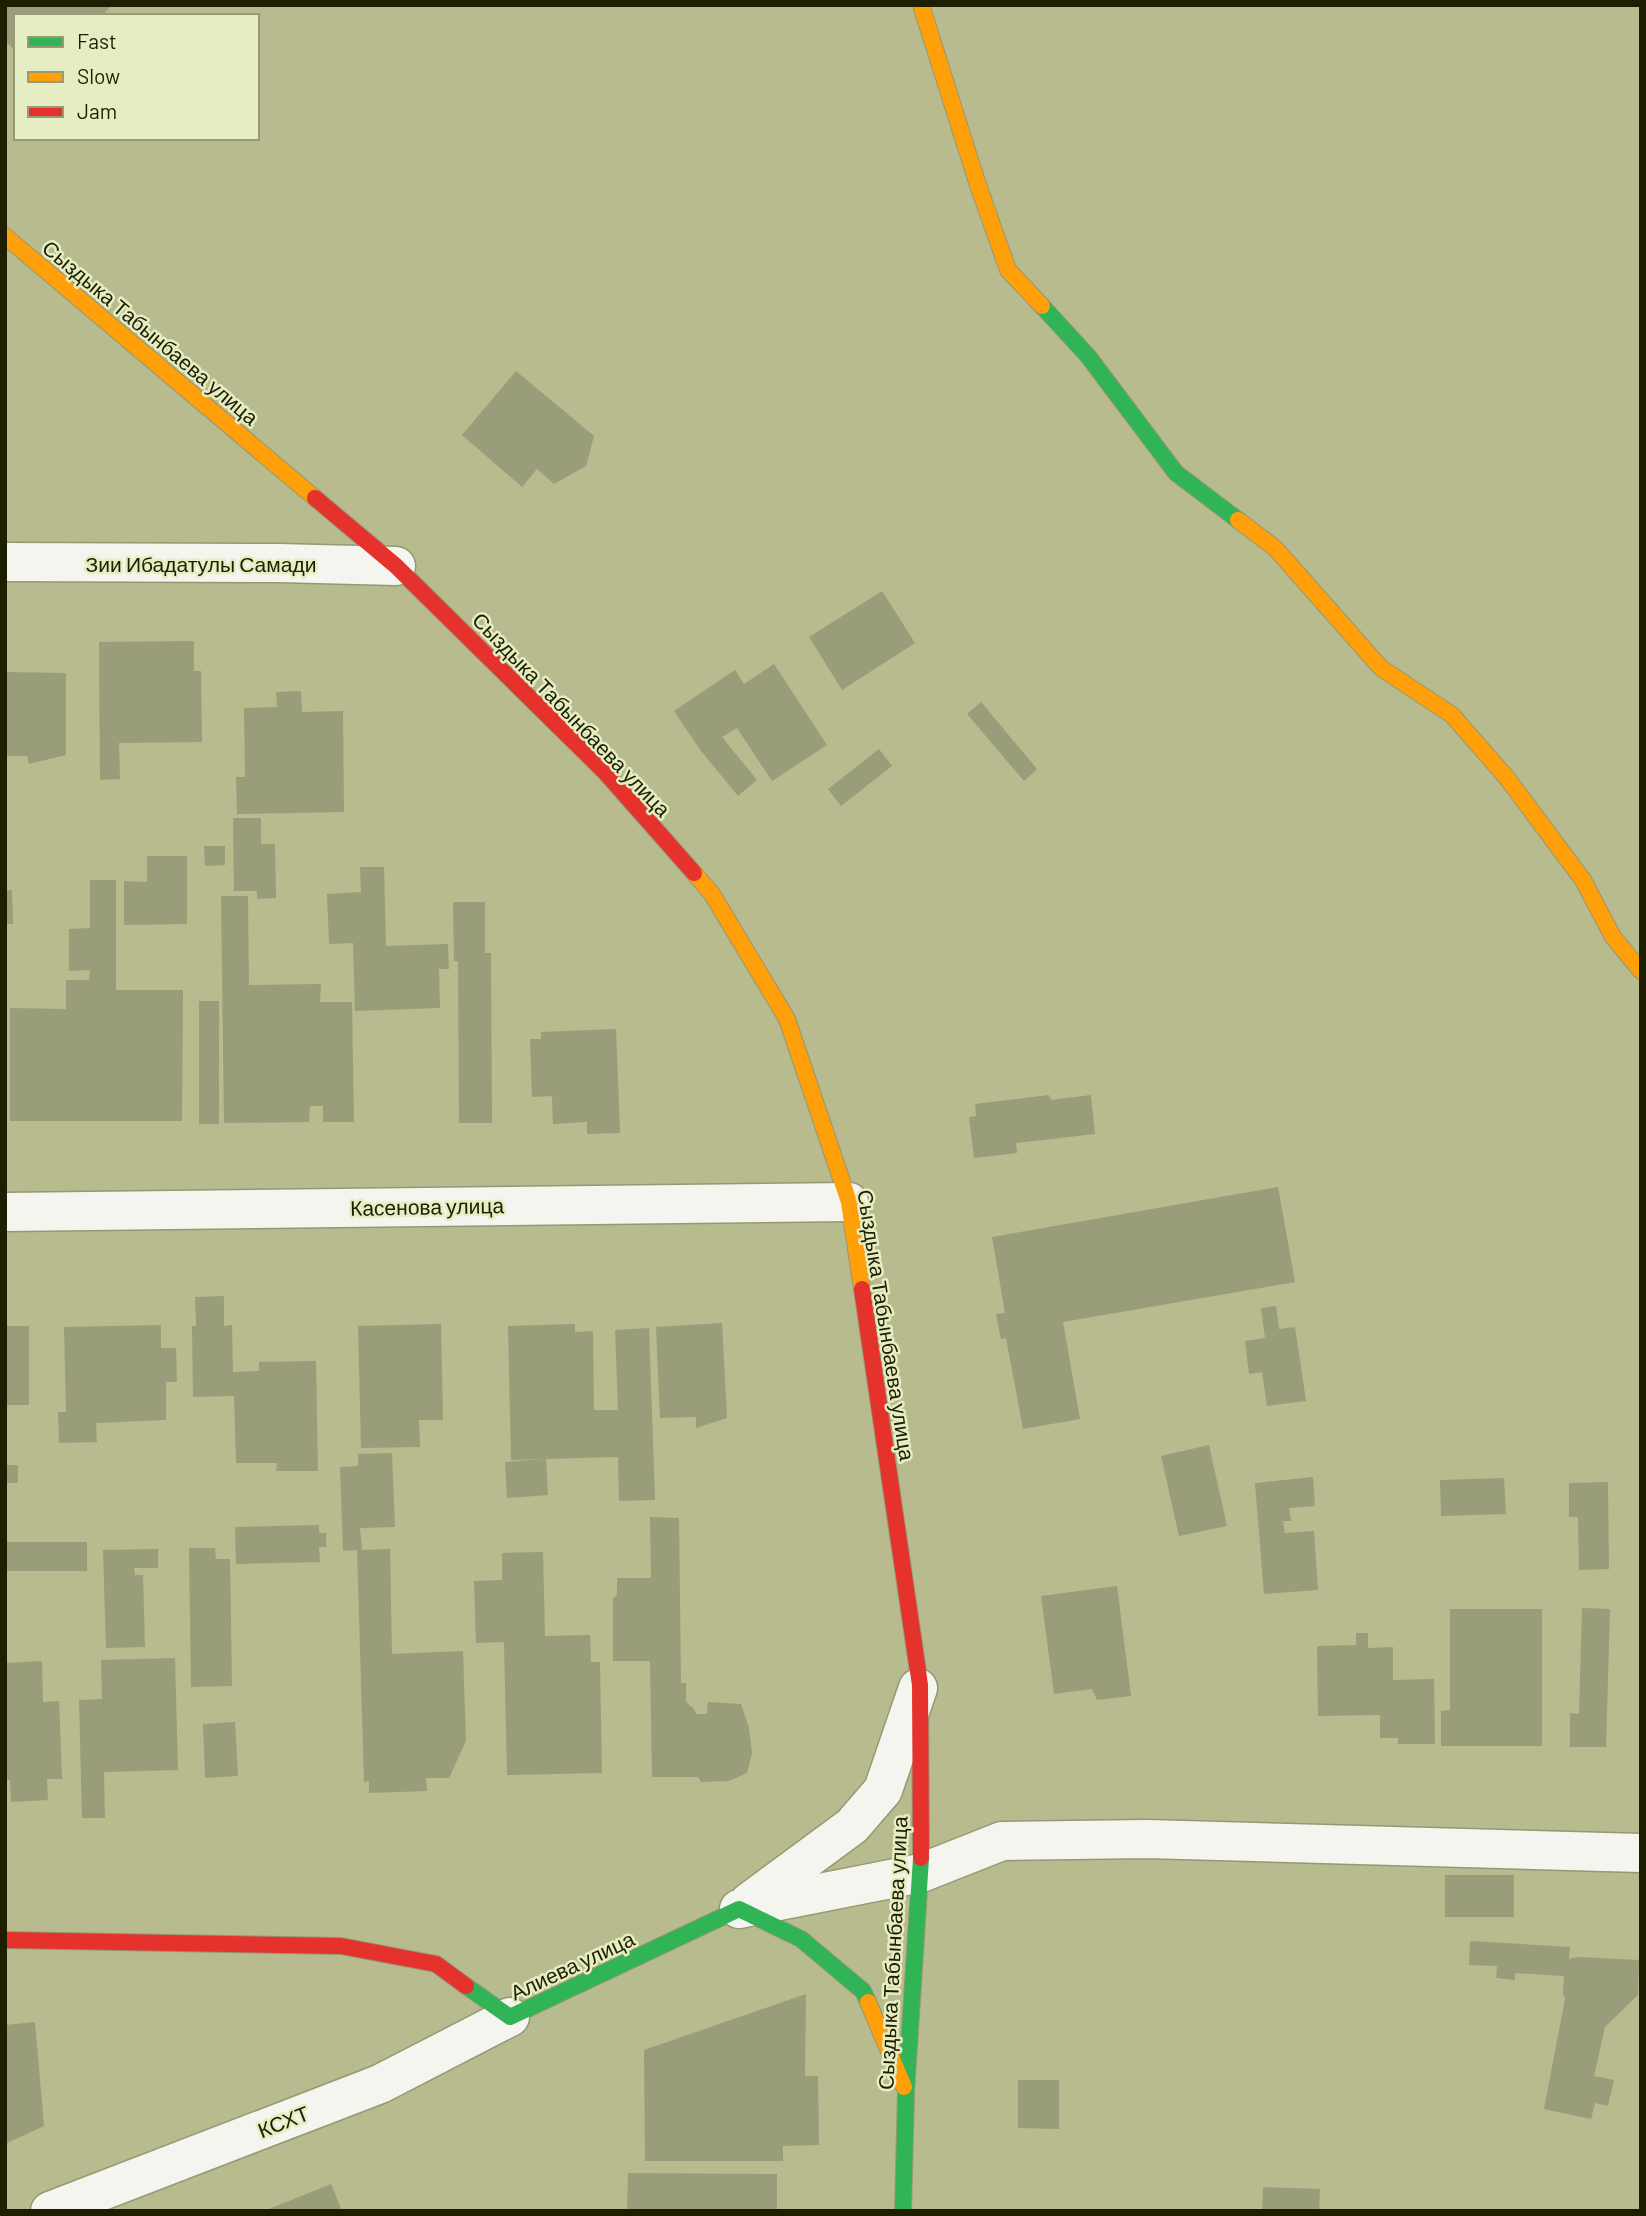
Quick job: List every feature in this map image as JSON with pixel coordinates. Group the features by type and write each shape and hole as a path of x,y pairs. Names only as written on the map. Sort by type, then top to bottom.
{"street":[{"path":"921,5 1008,270 1088,356 1176,473 1275,548 1381,668 1452,715 1507,778 1568,859 1583,880 1613,937 1641,971"},
{"name":"Сыздыка Табынбаева улица","path":"5,236 396,566 606,772 712,894 787,1019 849,1202 920,1685 921,1873 906,2092 903,2211"},
{"name":"Зии Ибадатулы Самади","path":"5,562 396,566"},
{"name":"Касенова улица","path":"5,1212 849,1202"},
{"path":"739,1909 852,1826 883,1790 920,1685"},
{"path":"739,1909 921,1873 1002,1841 1147,1839 1641,1853"},
{"path":"739,1909 801,1939 863,1991 906,2092"},
{"name":"Алиева улица","path":"5,1940 341,1946 436,1964 510,2017 739,1909"},
{"name":"КСХТ","path":"50,2211 380,2084 510,2017"}],"building":[{"path":"5,5 112,5 104,14 14,14 14,49 5,41"},
{"path":"516,371 594,436 586,466 554,484 537,469 522,487 462,435"},
{"path":"882,591 915,643 842,690 809,637"},
{"path":"194,641 194,671 201,671 202,742 119,743 120,779 100,780 99,642"},
{"path":"774,664 827,745 772,781 737,728 722,737 757,780 738,796 701,751 674,711 735,670 744,684"},
{"path":"5,672 66,673 66,755 29,764 27,756 5,756"},
{"path":"301,691 302,712 343,711 344,812 237,814 236,777 245,777 244,708 277,707 276,692"},
{"path":"981,702 1037,769 1024,781 967,714"},
{"path":"879,749 892,766 841,806 828,789"},
{"path":"233,818 261,818 261,844 275,844 276,898 257,899 257,891 234,891"},
{"path":"204,846 225,846 225,865 205,866"},
{"path":"147,856 187,856 187,924 124,925 124,881 147,882"},
{"path":"360,867 384,867 386,946 448,944 449,969 439,969 440,1008 355,1011 353,943 329,944 327,894 361,892"},
{"path":"90,880 116,880 116,990 183,990 182,1121 10,1121 10,1008 66,1009 66,980 89,980 90,970 69,971 69,929 90,928"},
{"path":"12,890 13,924 5,924 5,891"},
{"path":"221,896 248,896 249,985 321,984 320,1002 352,1002 354,1122 323,1122 323,1106 310,1106 309,1122 224,1123"},
{"path":"453,902 485,902 485,953 491,953 492,1123 459,1123 458,961 454,961"},
{"path":"199,1001 219,1001 219,1124 199,1124"},
{"path":"616,1029 620,1133 587,1134 587,1122 553,1124 552,1096 532,1097 530,1039 541,1039 541,1032"},
{"path":"1049,1095 1051,1100 1091,1095 1095,1134 1016,1143 1017,1153 974,1158 969,1117 976,1116 975,1104"},
{"path":"1278,1187 1295,1282 1063,1322 1080,1419 1023,1429 1006,1338 1001,1339 996,1314 1005,1313 992,1237"},
{"path":"224,1296 224,1326 232,1325 233,1372 259,1371 259,1362 316,1361 318,1471 276,1471 277,1463 236,1463 234,1396 193,1397 192,1326 196,1326 195,1297"},
{"path":"1276,1306 1279,1329 1295,1327 1306,1401 1267,1406 1262,1372 1249,1374 1245,1341 1265,1338 1261,1308"},
{"path":"722,1323 727,1418 696,1428 696,1417 660,1418 656,1327"},
{"path":"441,1324 443,1420 419,1420 420,1447 361,1448 358,1326"},
{"path":"575,1324 575,1332 593,1331 594,1410 618,1410 615,1330 649,1328 655,1500 619,1501 618,1457 511,1460 508,1326"},
{"path":"161,1325 161,1348 176,1348 177,1382 166,1382 166,1420 96,1423 97,1442 59,1443 58,1412 66,1412 64,1327"},
{"path":"5,1326 29,1326 29,1405 5,1405"},
{"path":"1209,1445 1227,1526 1179,1536 1161,1456"},
{"path":"392,1453 395,1527 360,1528 362,1550 390,1549 392,1654 463,1651 466,1741 449,1778 426,1778 427,1791 369,1793 369,1781 364,1782 357,1550 343,1551 340,1467 358,1466 358,1454"},
{"path":"546,1459 548,1495 507,1498 505,1462"},
{"path":"5,1465 18,1465 18,1483 5,1483"},
{"path":"1313,1477 1315,1506 1289,1508 1291,1521 1283,1521 1285,1533 1314,1531 1318,1590 1264,1594 1255,1483"},
{"path":"1504,1478 1506,1514 1441,1516 1440,1480"},
{"path":"1608,1482 1609,1569 1579,1570 1578,1517 1569,1517 1569,1483"},
{"path":"650,1517 679,1518 681,1683 686,1683 686,1702 696,1714 707,1714 708,1702 741,1704 749,1728 752,1753 747,1773 729,1781 701,1782 698,1777 652,1777 650,1661 613,1661 613,1598 617,1595 617,1578 651,1578"},
{"path":"319,1525 319,1533 326,1533 326,1547 319,1547 320,1562 236,1564 235,1527"},
{"path":"5,1542 87,1542 87,1571 5,1571"},
{"path":"189,1548 215,1548 216,1559 230,1559 232,1686 191,1687"},
{"path":"158,1549 158,1568 134,1568 135,1575 143,1575 145,1647 106,1648 103,1550"},
{"path":"543,1552 545,1636 590,1635 591,1662 600,1662 602,1773 507,1775 504,1642 476,1643 474,1581 502,1580 502,1553"},
{"path":"1117,1586 1131,1696 1097,1700 1092,1689 1054,1694 1041,1596"},
{"path":"1582,1608 1610,1609 1606,1747 1570,1747 1570,1713 1579,1714"},
{"path":"1450,1609 1542,1609 1542,1746 1441,1746 1441,1711 1450,1710"},
{"path":"1356,1633 1368,1633 1368,1648 1393,1647 1393,1680 1434,1679 1435,1744 1398,1744 1398,1738 1380,1738 1380,1715 1318,1716 1317,1646 1356,1645"},
{"path":"175,1658 178,1770 104,1772 105,1818 82,1818 79,1700 102,1699 101,1660"},
{"path":"42,1661 43,1702 59,1701 62,1779 47,1779 48,1800 11,1802 10,1780 5,1780 5,1663"},
{"path":"235,1722 238,1776 205,1778 203,1724"},
{"path":"1445,1875 1514,1875 1514,1917 1445,1917"},
{"path":"1470,1941 1570,1947 1569,1959 1577,1957 1639,1960 1638,1995 1605,2027 1594,2076 1614,2080 1608,2106 1595,2103 1591,2119 1544,2109 1565,1999 1564,1976 1515,1973 1515,1980 1496,1978 1497,1966 1469,1965"},
{"path":"806,1994 805,2076 818,2076 819,2145 783,2146 783,2161 645,2161 644,2050"},
{"path":"35,2022 44,2126 5,2144 5,2025"},
{"path":"1018,2080 1059,2080 1059,2129 1018,2128"},
{"path":"628,2173 777,2174 777,2211 627,2211"},
{"path":"331,2184 342,2211 264,2211"},
{"path":"1263,2187 1320,2189 1319,2211 1262,2211"}],"traffic: fast":[{"path":"1042,306 1088,356 1176,473 1238,520"},
{"path":"903,2211 906,2092 921,1858"},
{"path":"466,1986 510,2017 739,1909 801,1939 863,1991 868,2002"}],"traffic: slow":[{"path":"921,5 1008,270 1042,306"},
{"path":"5,236 315,498"},
{"path":"1238,520 1275,548 1381,668 1452,715 1507,778 1583,880 1613,937 1641,971"},
{"path":"694,873 712,894 787,1019 849,1202 862,1289"},
{"path":"868,2002 904,2087"}],"traffic: jam":[{"path":"315,498 396,566 605,772 694,873"},
{"path":"862,1289 920,1685 921,1858"},
{"path":"5,1940 341,1946 436,1964 466,1986"}]}
